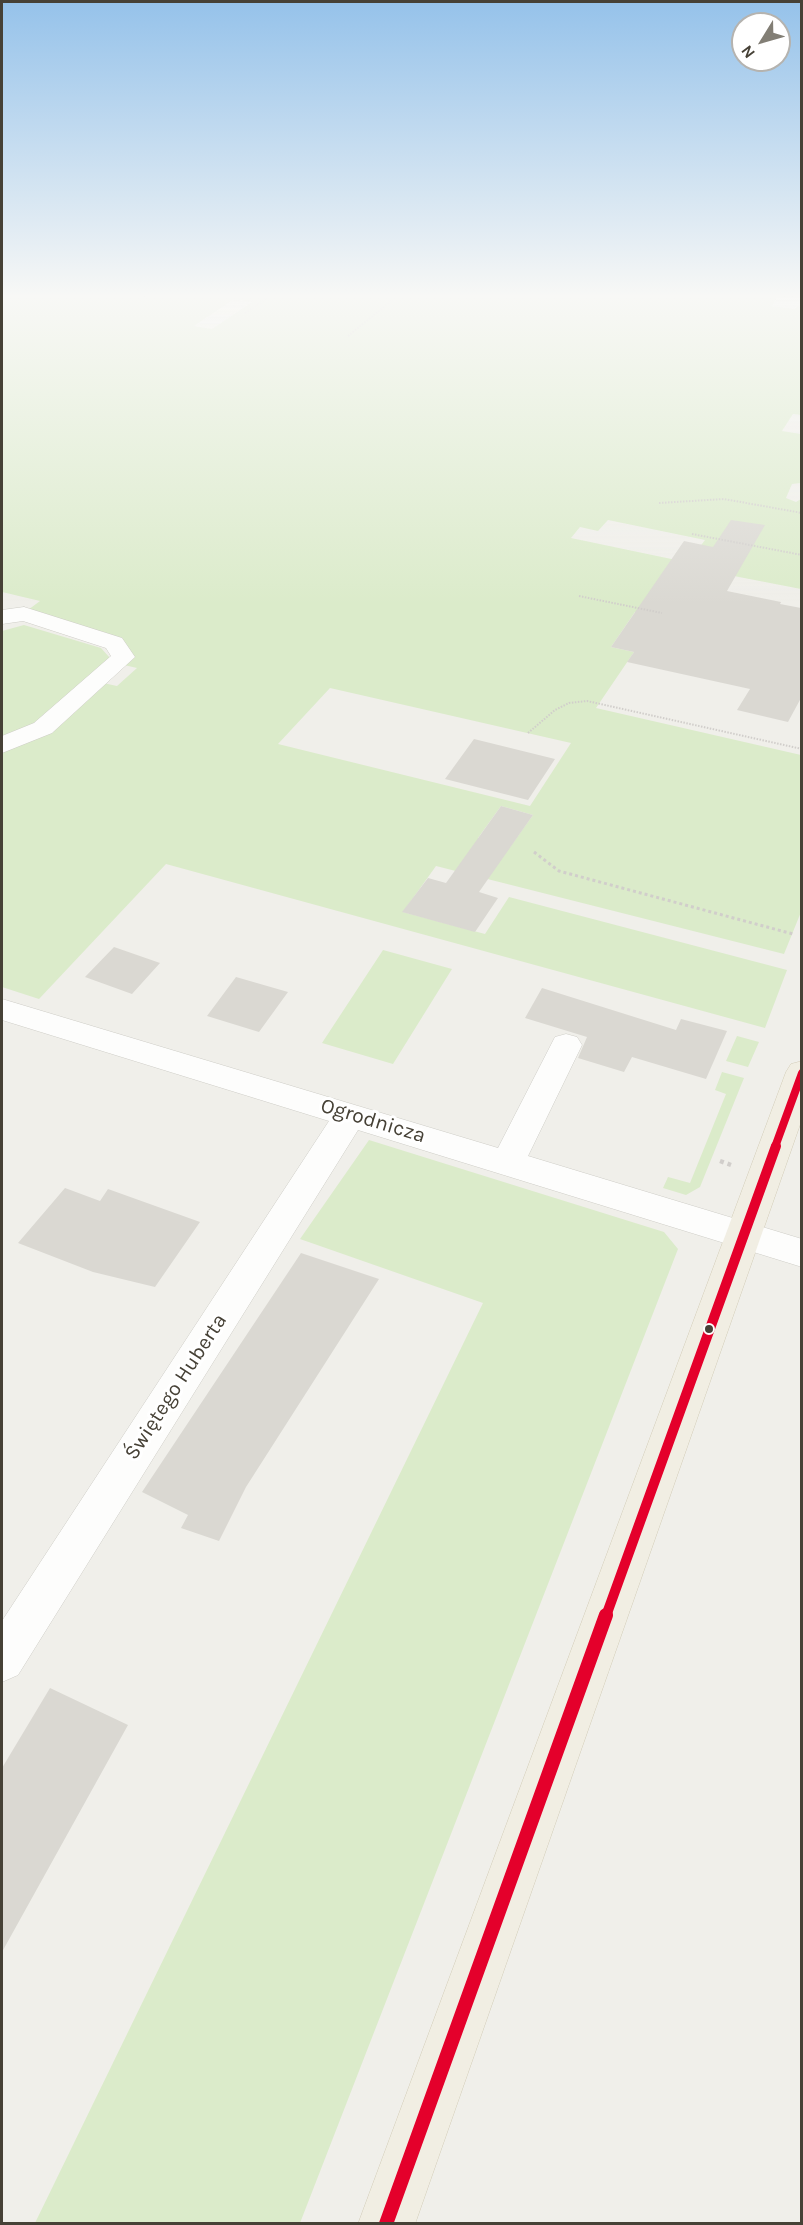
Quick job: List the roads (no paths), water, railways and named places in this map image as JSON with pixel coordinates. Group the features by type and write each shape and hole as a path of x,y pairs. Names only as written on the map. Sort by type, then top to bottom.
{"main road":[{"path":"386,2223 801,1072"}],"street":[{"path":"2,617 24,614 114,643 123,657 43,728 2,746"},
{"name":"Ogrodnicza","path":"2,1009 801,1253"},
{"path":"508,1162 566,1045"},
{"name":"Świętego Huberta","path":"2,1660 351,1114"}]}
